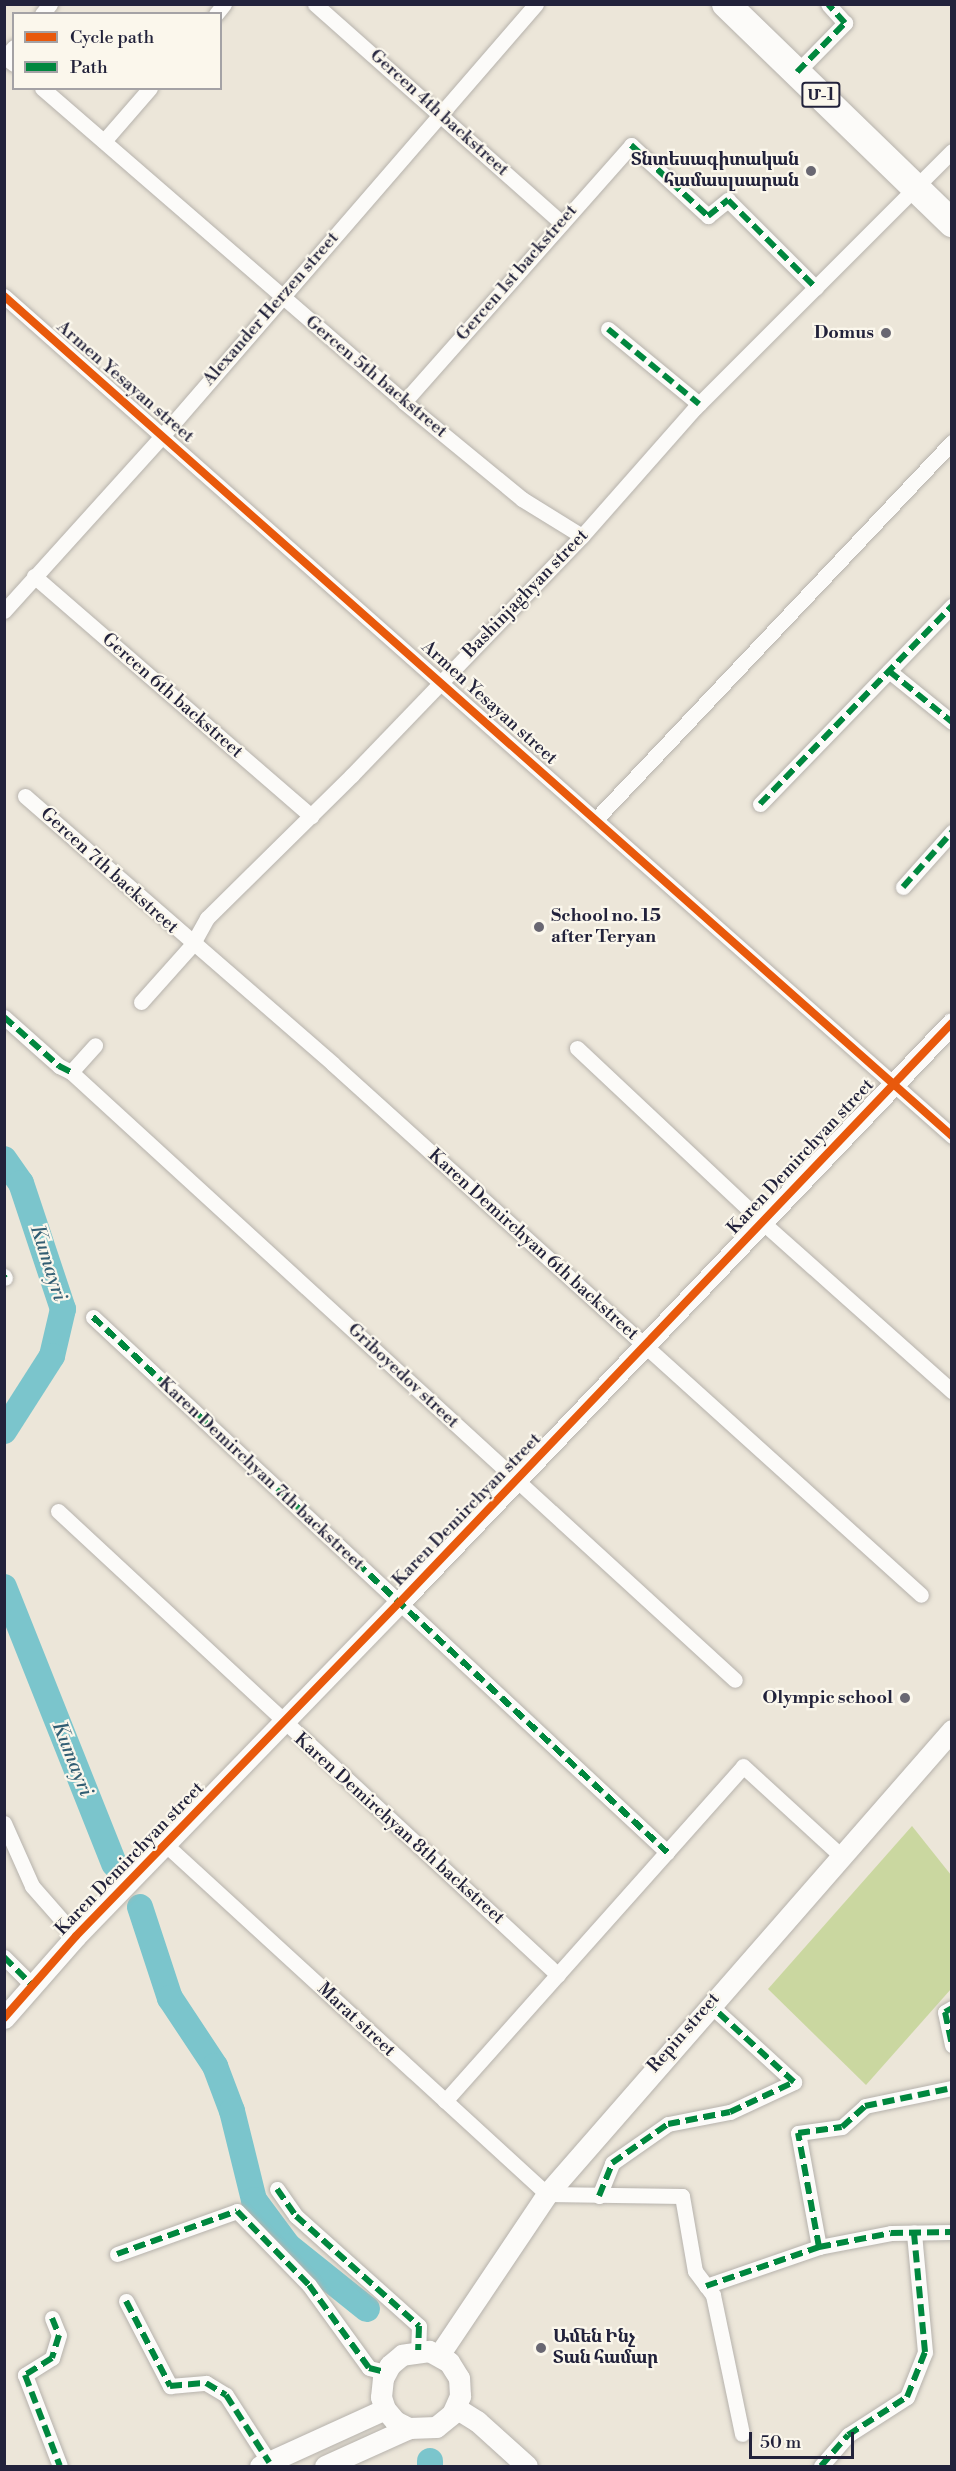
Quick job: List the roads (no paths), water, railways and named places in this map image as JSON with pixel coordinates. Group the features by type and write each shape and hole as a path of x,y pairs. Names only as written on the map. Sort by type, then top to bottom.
{"highway":[{"name":"Մ-1","path":"726,4 951,223"}],"street":[{"name":"Gercen 4th backstreet","path":"315,4 562,223"},
{"name":"Alexander Herzen street","path":"4,611 163,435 280,297 536,4"},
{"path":"797,72 845,23 828,4"},
{"name":"Gercen 5th backstreet","path":"44,90 280,297 404,402 522,499 582,536"},
{"path":"104,141 148,90"},
{"name":"Gercen 1st backstreet","path":"404,402 631,145 708,216 728,200 816,288"},
{"name":"Bashinjaghyan street","path":"141,1002 192,945 207,918 311,816 582,536 699,404 951,150"},
{"name":"Armen Yesayan street","path":"4,296 442,681 951,1136"},
{"path":"608,328 699,404"},
{"path":"596,819 951,442"},
{"name":"Gercen 6th backstreet","path":"34,576 311,816"},
{"path":"760,804 951,606"},
{"path":"889,671 951,722"},
{"name":"Gercen 7th backstreet","path":"25,796 192,945 333,1064"},
{"path":"903,886 951,832"},
{"name":"Griboyedov street","path":"4,1017 59,1066 71,1072 735,1680"},
{"name":"Karen Demirchyan street","path":"4,2018 76,1936 399,1604 951,1023"},
{"path":"71,1072 95,1045"},
{"path":"577,1048 761,1221 951,1391"},
{"name":"Karen Demirchyan 6th backstreet","path":"333,1064 921,1595"},
{"name":"Karen Demirchyan 7th backstreet","path":"93,1317 668,1852"},
{"name":"Karen Demirchyan 8th backstreet","path":"58,1510 282,1722 558,1975"},
{"name":"Repin street","path":"429,2352 547,2194 709,2004 951,1730"},
{"path":"445,2101 743,1766 840,1855"},
{"path":"4,1823 32,1886 76,1936"},
{"name":"Marat street","path":"166,1845 547,2194"},
{"path":"4,1957 32,1986"},
{"path":"599,2196 612,2163 668,2124 730,2112 794,2082 709,2004"},
{"path":"951,2008 945,2012 951,2045"},
{"path":"819,2247 798,2133 842,2127 865,2106 951,2088"},
{"path":"277,2189 296,2216 419,2326 429,2352 459,2378 456,2408 436,2427 409,2428 326,2466"},
{"path":"547,2194 682,2196 695,2271 713,2295 742,2434"},
{"path":"117,2254 237,2211 309,2284 369,2368 385,2372"},
{"path":"706,2286 819,2247 891,2234 951,2232"},
{"path":"821,2466 848,2435 907,2397 925,2352 914,2233"},
{"path":"126,2301 170,2386 206,2383 226,2395 264,2464 386,2409"},
{"path":"52,2318 59,2335 52,2358 25,2374 60,2466"},
{"path":"409,2428 395,2421 386,2409 381,2391 385,2372 402,2355 429,2352"},
{"path":"456,2408 477,2421 527,2466"}],"waterway":[{"name":"Kumayri","path":"4,1159 21,1183 63,1309 52,1356 4,1431"},
{"name":"Kumayri","path":"4,1587 114,1864"},
{"path":"140,1907 170,1998 215,2066 232,2111 254,2200 288,2246 367,2309"},
{"path":"430,2461 430,2466"}],"place":[{"name":"Տնտեսագիտական համասլսարան","path":"811,171"},
{"name":"Domus","path":"886,333"},
{"name":"School no. 15 after Teryan","path":"539,927"},
{"name":"Olympic school","path":"905,1698"},
{"name":"Ամեն Ինչ Տան համար","path":"541,2348"}]}
